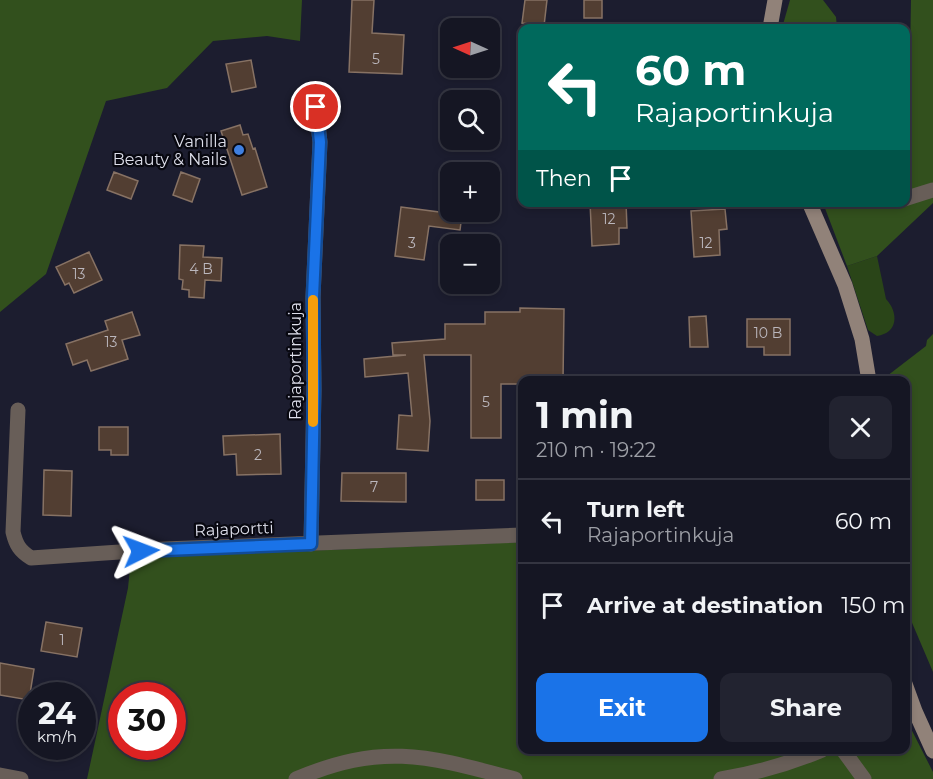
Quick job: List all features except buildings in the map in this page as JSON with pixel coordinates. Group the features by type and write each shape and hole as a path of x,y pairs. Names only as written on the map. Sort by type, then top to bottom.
{"street":[{"path":"771,24 775,0"},
{"name":"Rajaportinkuja","path":"311,544 313,297 320,142 316,107"},
{"path":"910,197 933,190"},
{"path":"811,207 844,285 862,339 868,376"},
{"name":"Rajaportti","path":"18,410 13,532 20,551 31,558 164,549 518,535"},
{"path":"910,697 933,751"},
{"path":"721,779 753,773 813,754"},
{"path":"846,754 864,779"},
{"path":"296,779 344,762 373,756 399,755 428,758 515,779"},
{"path":"0,775 21,779"}],"green space":[{"path":"0,0 302,0 300,41 267,36 213,41 167,88 106,101 46,274 0,312"},
{"path":"790,0 823,0 836,17 837,24 783,24"},
{"path":"911,0 933,0 933,203 877,256 847,266 825,207 910,207"},
{"path":"877,256 886,299 893,310 894,322 889,331 877,336 868,330 847,266"},
{"path":"933,334 933,672 910,618 910,376 887,376 926,346 927,340"},
{"path":"518,542 518,754 910,754 910,727 933,772 933,779 87,779 91,760 96,760 96,737 128,588 131,558"}],"slow traffic":[{"path":"313,300 313,422"}],"place":[{"name":"Vanilla Beauty & Nails","path":"239,150"}],"route":[{"path":"141,551 311,544 313,297 320,142 316,107"}]}
